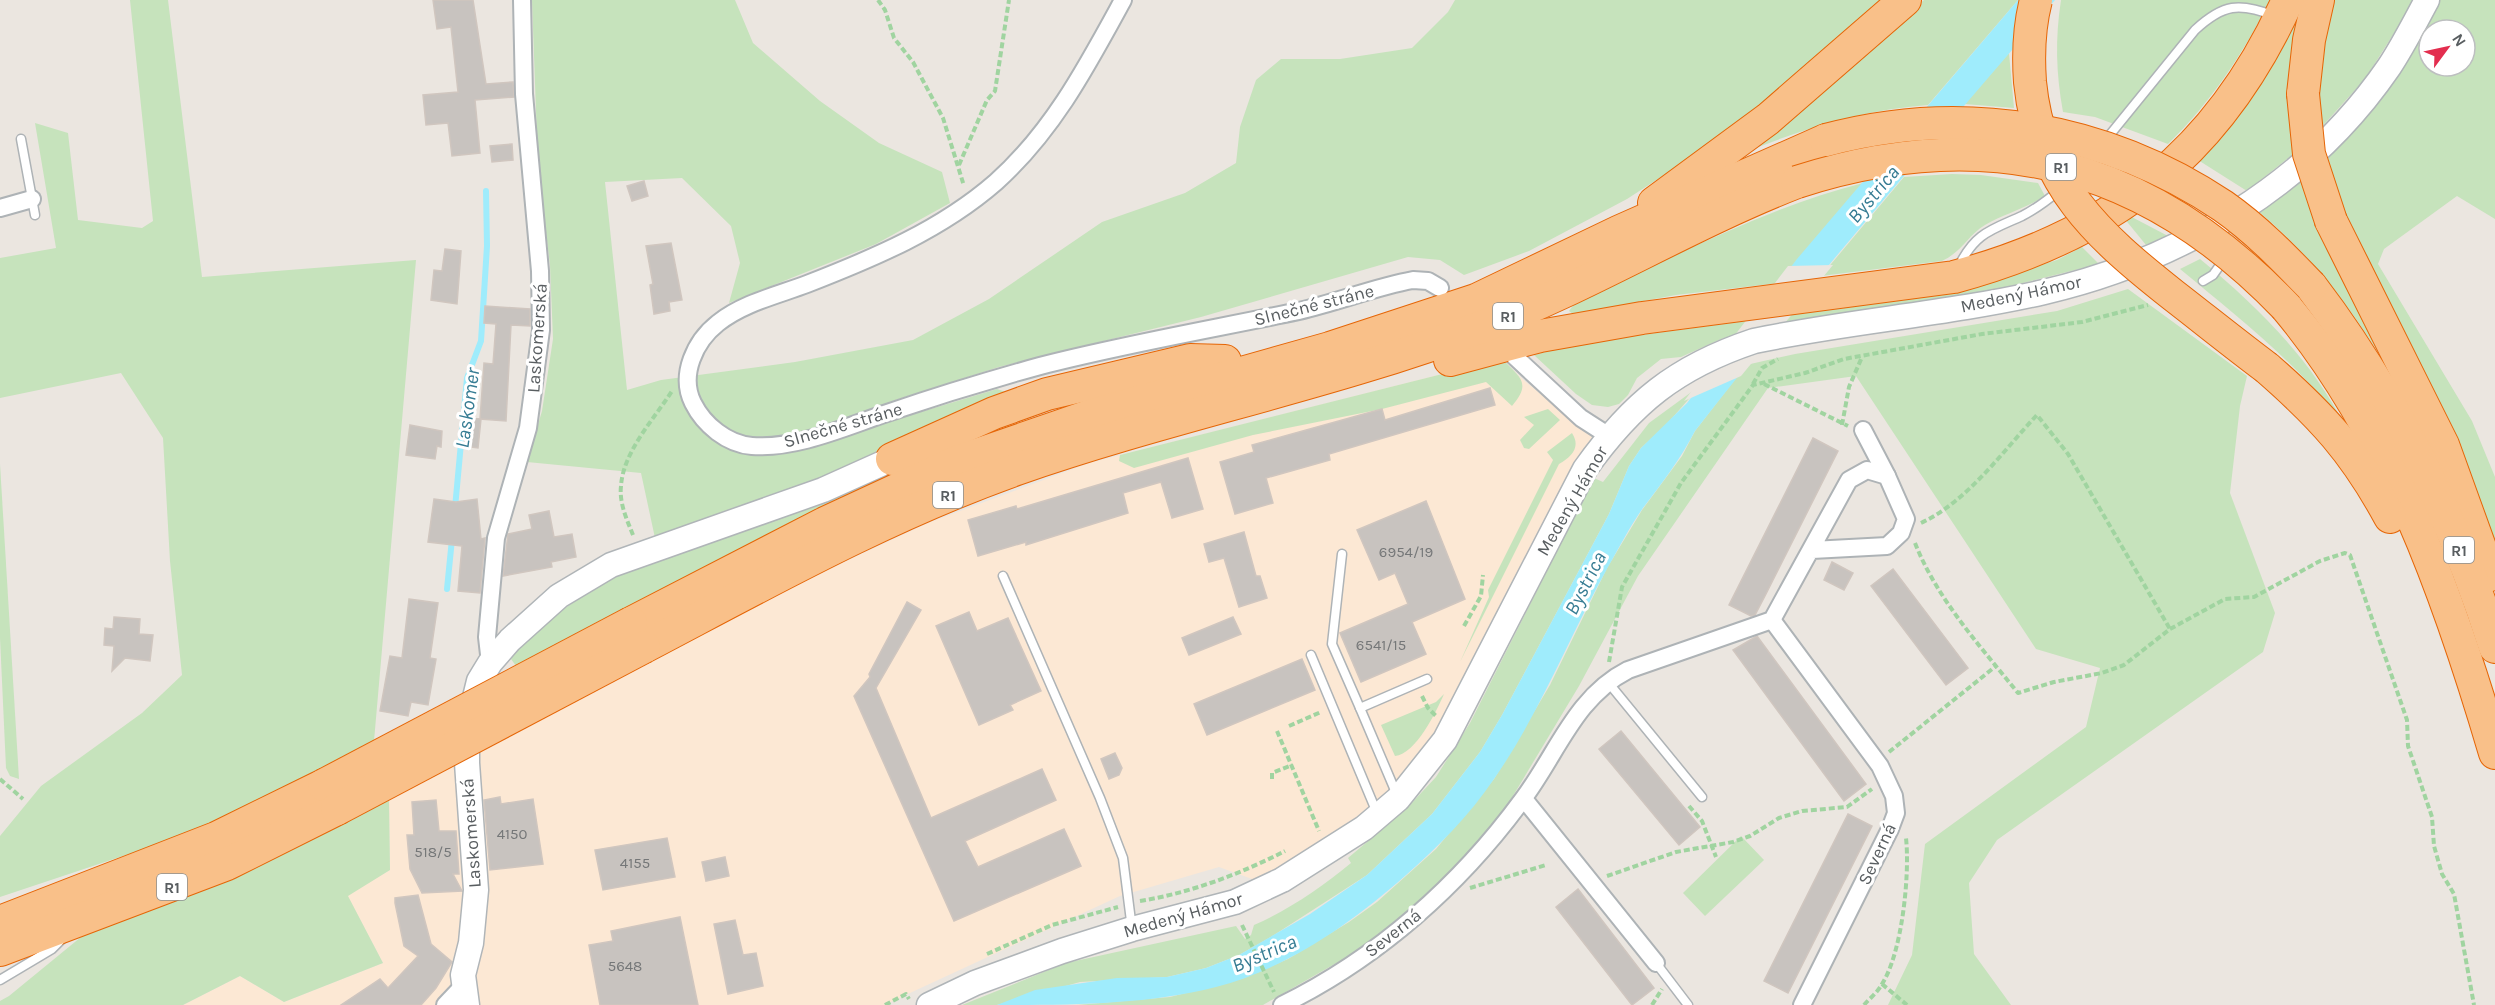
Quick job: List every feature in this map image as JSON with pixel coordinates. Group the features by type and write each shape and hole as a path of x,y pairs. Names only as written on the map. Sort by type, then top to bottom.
{"highway":[{"path":"1618,232 1677,184 1768,119 1905,0"},
{"path":"2036,0 2028,58 2032,103 2044,145 2067,193 2094,228 2126,258 2267,368 2332,428 2353,456 2403,541 2438,621 2474,683"},
{"path":"2318,0 2309,40 2303,94 2309,154 2331,221 2443,445 2495,590"},
{"path":"1357,371 1435,365 1540,336 1759,302 1954,277 2004,263 2044,247 2107,213 2161,177 2218,117 2249,73 2284,9"},
{"name":"R1","path":"0,950 227,864 331,797 638,635 825,522 959,461 1086,417 1402,326 1501,289 1618,232 1826,140 1887,127 1979,122 2081,140 2159,169 2224,207 2282,256 2311,286 2365,363 2416,456 2460,553 2495,647"},
{"name":"R1","path":"638,635 964,488 1125,434 1357,371 1486,326 1587,281 1730,209 1797,182 1862,163 1939,154 2014,158 2066,168 2125,190 2191,224 2226,250 2286,308 2331,367 2375,443 2436,575 2474,683 2495,753"},
{"path":"1086,417 1225,361 1355,326 1468,287 1570,240 1677,184"},
{"path":"892,459 994,413 1047,394 1190,360 1225,361"},
{"name":"R1","path":"4,920 216,838 331,797"}],"street":[{"name":"Slnečné stráne","path":"1123,0 1074,89 1052,122 997,181 945,220 882,253 735,312 705,335 690,363 690,398 712,428 728,440 748,446 769,446 823,434 1060,362 1303,310 1407,281 1428,281 1440,288"},
{"name":"Medený Hámor","path":"923,997 975,983 1132,929 1235,902 1282,880 1333,850 1378,817 1398,799 1445,740 1575,489 1609,436 1644,399 1669,380 1720,353 1780,345 2043,292 2111,273 2226,230 2345,121 2388,68 2427,0"},
{"name":"Laskomerská","path":"490,663 487,637 496,538 528,428 541,330 541,280 524,94 520,3"},
{"path":"0,208 34,207"},
{"path":"1514,357 1567,405 1609,436"},
{"path":"1812,549 1887,546 1908,524 1863,430"},
{"name":"Laskomerská","path":"465,995 465,964 471,943 476,890 467,763 467,730 479,681 490,663 510,640 559,596 585,579 640,553 823,490 892,459"},
{"path":"1772,620 1849,480 1867,470 1887,476"},
{"name":"Severná","path":"1292,1003 1358,960 1431,904 1474,860 1524,799 1579,712 1607,681 1628,670 1772,620 1877,762 1894,796 1896,813 1802,1005"},
{"path":"1524,799 1656,963"},
{"path":"445,1005 465,995"}],"lane":[{"path":"2096,152 2146,88 2207,19 2220,11 2238,6 2284,9"},
{"path":"21,139 34,207"},
{"path":"1954,277 1966,250 1975,239 2035,208 2066,185 2089,161"},
{"path":"2203,281 2213,275 2223,263 2226,230"},
{"path":"1342,554 1332,644 1398,799"},
{"path":"1003,576 1100,798 1123,858 1132,929"},
{"path":"1311,655 1378,817"},
{"path":"1360,708 1427,679"},
{"path":"1607,681 1702,797"},
{"path":"0,980 52,949 80,920"},
{"path":"1656,963 1688,1005"}],"path":[{"path":"878,0 885,10 894,38 913,62 943,118 959,165 968,204"},
{"path":"959,165 987,100 995,91 1009,0"},
{"path":"1753,385 1805,373 1844,359 1982,334 2082,322 2152,303"},
{"path":"1607,681 1613,630 1622,587 1681,483 1780,345"},
{"path":"1842,424 1849,387 1862,357"},
{"path":"640,553 624,510 620,486 626,463 690,363"},
{"path":"1764,384 1842,424 1863,430"},
{"path":"2170,629 2068,454 2037,415 1967,490 1944,510 1908,524 1926,571 2018,693 2054,682 2102,674 2124,665 2170,629 2225,599 2254,597 2320,561 2345,553 2350,555 2407,720 2408,746 2432,817 2434,846 2442,874 2454,894 2474,1005"},
{"path":"1464,626 1481,596 1483,575"},
{"path":"1481,596 1489,599"},
{"path":"1877,762 1996,666"},
{"path":"1289,726 1333,708"},
{"path":"1428,708 1437,716"},
{"path":"1433,722 1441,709"},
{"path":"1277,731 1319,831"},
{"path":"1272,779 1272,773 1292,765"},
{"path":"0,779 23,800"},
{"path":"1592,882 1676,852 1749,836 1779,818 1802,811 1846,807 1886,779"},
{"path":"1689,806 1702,821 1716,857"},
{"path":"1864,1005 1882,984 1899,942 1906,871 1906,840 1896,813"},
{"path":"1309,837 1326,826"},
{"path":"979,957 1052,925 1208,884 1256,866 1290,848"},
{"path":"1464,891 1546,865"},
{"path":"1242,925 1269,981"},
{"path":"1882,984 1907,1005"},
{"path":"906,994 912,1005"},
{"path":"885,1005 906,994 923,997"}],"shaded area":[{"path":"1502,359 1521,378 1607,447 1448,751 1274,887 1219,867 1120,896 884,1005 183,1005 240,976 284,1002 383,963 347,895 390,870 389,800 794,585 928,523 1089,463"}],"green space":[{"path":"130,0 168,0 202,277 416,260 374,741 280,791 171,840 0,897 0,836 41,786 142,713 182,675 170,561 163,438 121,373 0,398 0,258 56,248 35,123 68,133 78,220 142,228 153,221"},
{"path":"532,0 735,0 753,43 820,101 879,143 942,172 950,203 876,244 729,303 740,263 731,226 682,178 605,182 627,390 661,380 795,362 913,340 989,299 1102,222 1185,193 1236,163 1240,127 1256,80 1281,59 1340,59 1412,48 1448,12 1455,0 1880,0 1775,94 1698,153 1627,199 1529,251 1464,275 1440,260 1408,257 1201,317 999,367 889,402 891,421 997,389 1006,392 894,448 821,479 655,538 641,473 527,462 542,411 553,339 550,265 538,167"},
{"path":"1924,0 2018,0 1928,105 1880,111 1833,122 1787,136 1741,154 1845,69"},
{"path":"2061,0 2270,0 2249,39 2225,76 2184,128 2168,144 2095,117 2063,112 2057,56"},
{"path":"2304,0 2293,56 2296,152 2247,191 2198,160"},
{"path":"2329,0 2415,0 2365,79 2318,131 2317,58"},
{"path":"2440,0 2495,0 2495,219 2457,196 2384,249 2378,264 2472,421 2495,477 2495,554 2471,484 2437,398 2352,236 2324,160 2349,134 2417,45 2417,78 2477,78 2477,18 2431,18"},
{"path":"2009,53 2014,108 1964,104"},
{"path":"1981,175 2038,183 2045,196 1985,225 1955,253 1942,261 1821,276 1904,177"},
{"path":"2302,180 2398,385 2369,337 2336,292 2300,251 2259,212"},
{"path":"1863,183 1779,283 1676,295 1573,314 1569,311 1592,292 1723,233 1806,200"},
{"path":"2128,215 2168,236 2146,245 2124,218"},
{"path":"2082,247 2099,264 1999,289 1752,330 1721,339 1681,357 1661,359 1637,378 1628,395 1619,404 1608,407 1592,405 1576,394 1534,355 1580,343 1951,294 2057,260"},
{"path":"2200,259 2242,295 2281,334 2315,377 2344,424 2287,361 2180,269"},
{"path":"2128,289 2247,376 2240,406 2230,493 2275,613 2263,652 1997,840 1969,883 1974,954 2011,1005 1888,1005 1912,955 1925,844 2086,727 2100,668 2036,649 1856,376 1768,388 1638,576 1579,686 1493,829 1436,893 1375,941 1263,1005 1077,1005 1170,997 1244,978 1288,959 1377,902 1436,849 1494,779 1550,685 1607,568 1642,510 1682,456 1695,431 1746,365 1795,354 2057,311"},
{"path":"1502,359 1521,381 1521,391 1512,406 1486,382 1382,409 1253,435 1134,468 1119,461 1120,455"},
{"path":"1701,385 1667,424 1641,448 1629,466 1609,514 1480,752 1432,814 1367,875 1274,935 1239,955 1206,968 1167,977 1080,982 997,1005 962,1005 1066,963 1236,926 1245,939 1251,935 1254,925 1305,897 1351,863 1348,858 1406,809 1436,777 1470,723 1594,478 1603,482 1649,423"},
{"path":"1045,408 824,506 516,666 511,659 554,616 603,581"},
{"path":"1548,409 1560,420 1529,449 1524,448 1520,440 1534,425 1524,417"},
{"path":"1572,433 1576,443 1574,451 1559,464 1460,662 1489,597 1488,590 1553,460 1547,452"},
{"path":"0,464 19,779 10,776 6,768 0,638"},
{"path":"1444,694 1431,721 1418,740 1403,754 1395,756 1381,725 1436,702"},
{"path":"389,800 390,870 348,896 383,963 284,1002 240,976 183,1005 0,1005 0,1001 92,928 262,861"},
{"path":"1741,836 1764,860 1705,916 1683,893"}],"water":[{"name":"Bystrica","path":"2018,0 2055,0 1827,267 1695,431 1677,462 1638,515 1625,537 1511,754 1474,806 1441,842 1384,894 1340,927 1293,956 1243,979 1189,993 1135,1001 997,1005 1035,990 1117,978 1167,977 1206,968 1239,955 1310,914 1367,875 1432,814 1480,752 1502,715 1609,514 1629,466 1641,448 1687,403 1797,259"}],"pier":[{"path":"1833,265 1741,376 1684,401 1788,266"}],"building":[{"path":"433,0 473,0 486,84 513,82 514,97 475,100 480,153 452,156 448,123 426,125 423,95 458,92 451,27 437,29"},
{"path":"512,144 513,160 492,162 490,146"},
{"path":"644,181 648,196 632,201 627,186"},
{"path":"671,243 682,300 669,302 670,311 654,314 650,285 653,284 646,246"},
{"path":"445,249 461,251 457,304 431,300 434,270 442,271"},
{"path":"485,306 530,309 530,326 511,325 506,421 480,419 484,363 493,364 496,324 484,323"},
{"path":"1490,388 1495,405 1329,454 1330,460 1266,478 1273,503 1235,514 1220,462 1254,452 1252,445 1382,409 1385,420"},
{"path":"466,418 481,419 478,448 464,446"},
{"path":"410,425 442,431 441,447 437,446 435,459 406,455"},
{"path":"1813,438 1838,451 1755,615 1751,616 1729,605"},
{"path":"1188,458 1203,509 1172,518 1161,482 1123,493 1128,513 1026,545 1026,542 978,556 968,520 1016,506 1017,509"},
{"path":"434,499 456,502 477,499 481,539 485,538 480,593 458,591 462,546 428,542"},
{"path":"1426,501 1465,599 1412,622 1426,654 1361,682 1340,633 1408,604 1395,573 1379,580 1357,530"},
{"path":"549,511 554,537 572,534 576,557 551,562 552,567 503,576 508,534 532,529 529,515"},
{"path":"1244,532 1256,576 1260,576 1267,598 1239,607 1224,558 1209,562 1204,544"},
{"path":"1832,562 1853,573 1844,590 1824,580"},
{"path":"1893,569 1968,668 1946,685 1871,586"},
{"path":"409,599 438,603 430,658 436,659 428,705 411,702 408,716 380,711 390,656 402,658"},
{"path":"907,602 921,610 876,688 931,818 1042,769 1056,800 965,841 978,867 1064,829 1081,866 954,921 854,696 870,677 869,674"},
{"path":"969,612 977,631 1008,618 1041,691 1010,705 1013,710 979,725 936,626"},
{"path":"114,617 140,619 139,634 153,635 150,661 125,658 112,671 114,646 104,645 105,628 113,629"},
{"path":"1233,617 1241,634 1189,655 1182,638"},
{"path":"1757,636 1866,784 1844,801 1733,650"},
{"path":"1302,659 1315,690 1207,735 1194,704"},
{"path":"1621,731 1700,827 1679,845 1599,749"},
{"path":"1115,753 1122,768 1119,775 1109,779 1101,759"},
{"path":"500,797 501,804 533,799 543,864 490,870 484,800"},
{"path":"436,800 439,831 456,831 459,874 453,874 462,891 422,893 410,869 407,835 414,835 412,802"},
{"path":"1848,814 1872,826 1788,993 1764,981"},
{"path":"667,838 675,877 603,890 595,850"},
{"path":"725,857 729,876 706,881 702,862"},
{"path":"1578,889 1654,988 1632,1005 1556,907"},
{"path":"418,895 431,944 452,962 436,988 421,1005 341,1005 380,979 388,988 418,956 404,946 395,898"},
{"path":"680,917 698,1005 600,1005 589,945 613,941 611,931"},
{"path":"735,920 743,955 756,953 763,986 728,994 714,924"}],"waterway":[{"name":"Laskomer","path":"455,508 467,378 481,341 487,246 486,191"},
{"name":"Laskomer","path":"447,589 452,539"}]}
